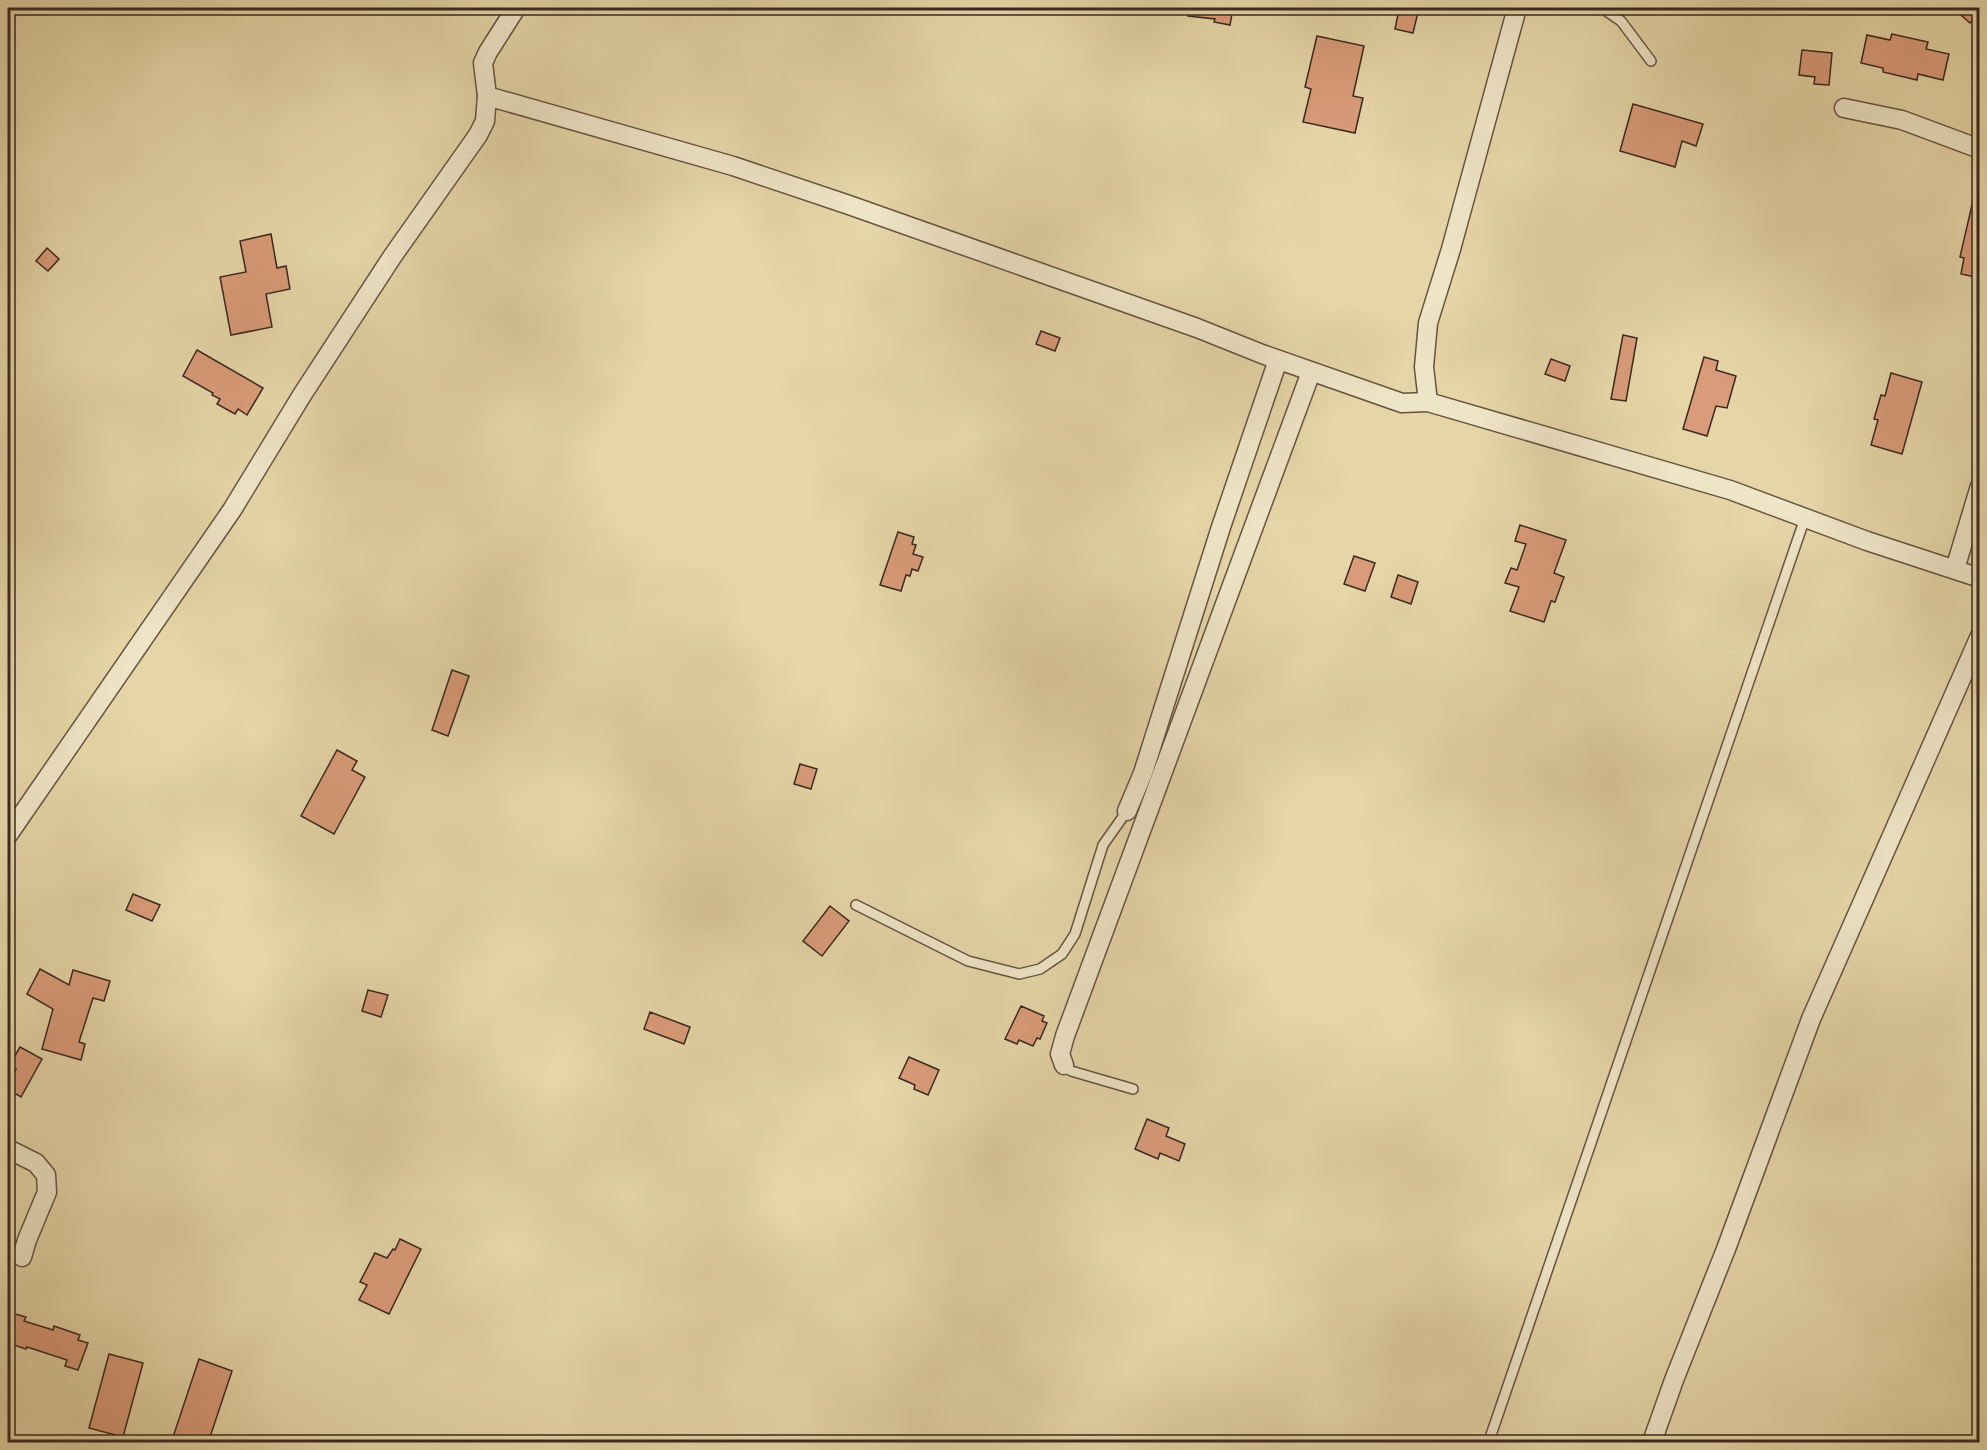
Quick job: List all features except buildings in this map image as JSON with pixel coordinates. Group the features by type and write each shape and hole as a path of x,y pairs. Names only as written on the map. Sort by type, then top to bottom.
{"street":[{"path":"8,835 14,810 232,510 302,395 385,267 478,135 485,121 487,96 483,63 516,8"},
{"path":"1428,402 1424,367 1428,323 1451,249 1517,8"},
{"path":"487,96 733,166 1197,328 1278,360 1402,403 1428,402 1730,490 1867,541 1980,578"},
{"path":"1844,108 1902,120 1980,149"},
{"path":"1127,811 1143,773 1221,526 1278,360"},
{"path":"1064,1065 1060,1054 1065,1036 1311,372"},
{"path":"1955,569 1980,486"},
{"path":"1653,1443 1674,1380 1726,1250 1811,1019 1980,636"},
{"path":"8,1149 36,1163 46,1175 47,1192 22,1257"}],"lane":[{"path":"1602,8 1621,21 1651,61"},
{"path":"1491,1435 1805,518"},
{"path":"856,905 968,961 1020,974 1040,969 1062,954 1075,934 1103,845 1127,811"},
{"path":"1064,1065 1071,1071 1133,1089"}]}
